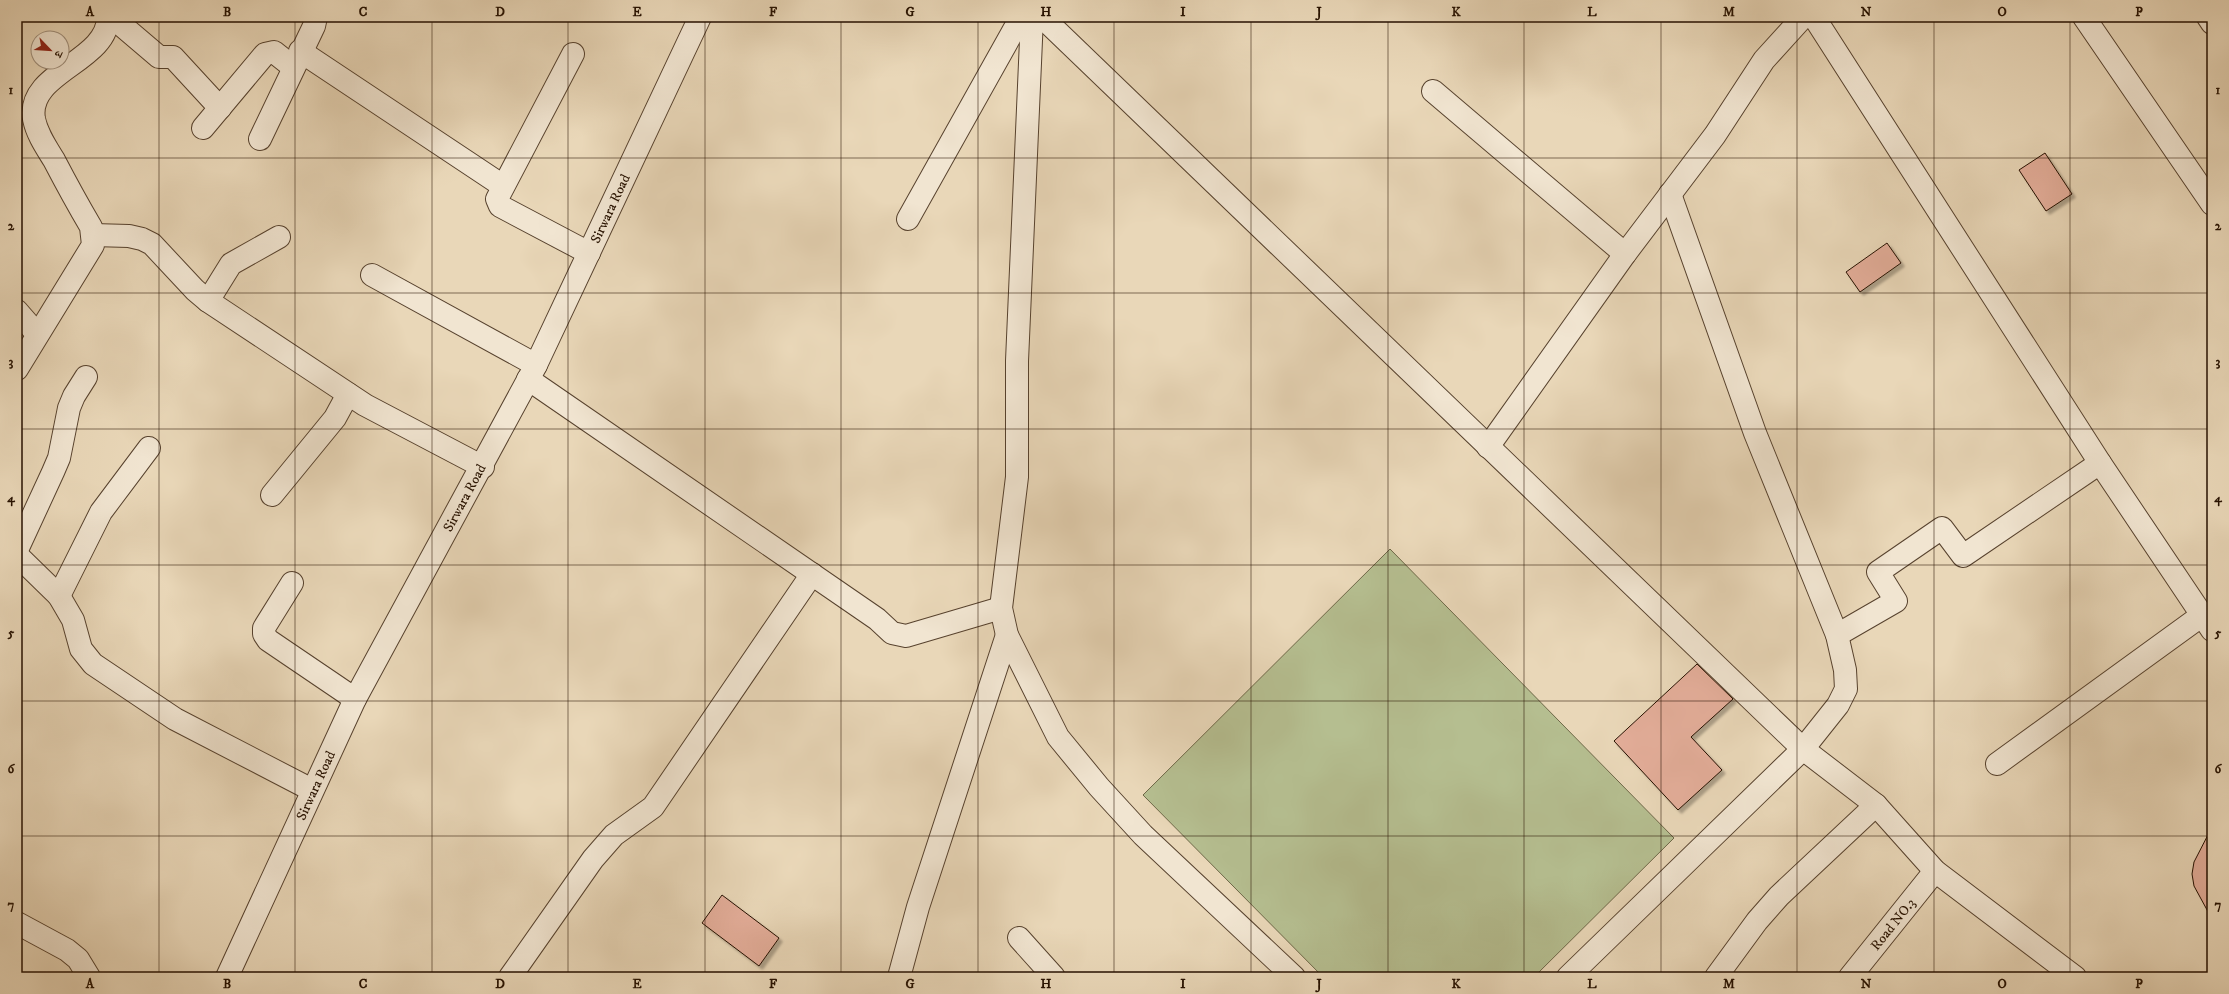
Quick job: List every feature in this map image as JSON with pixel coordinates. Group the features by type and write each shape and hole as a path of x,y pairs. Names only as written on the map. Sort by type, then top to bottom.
{"street":[{"path":"17,369 37,334 93,245 91,227 39,133 33,111 36,100 47,85 87,53 98,42 107,27 108,17"},
{"path":"112,17 160,57 173,57 220,108"},
{"path":"260,139 296,59 314,26 316,17"},
{"name":"Sirwara Road","path":"227,977 355,699 483,466 532,372 700,17"},
{"path":"908,219 1021,17"},
{"path":"1032,17 1017,361 1017,477 1001,608 1007,635 1058,737 1099,787 1143,835 1294,977"},
{"path":"1042,17 1803,749 1876,805 1935,871 2075,977"},
{"path":"1488,447 1625,254 1715,135 1764,60 1803,17"},
{"path":"1814,17 2100,463 2207,623 1997,764"},
{"path":"2084,17 2212,204"},
{"path":"2208,17 2212,24"},
{"path":"203,128 265,54 274,52 296,59 503,186"},
{"path":"573,54 503,186 498,199 500,206 589,253"},
{"path":"1433,91 1625,254"},
{"path":"1568,977 1803,749 1838,705 1846,689 1845,670 1837,635 1755,433 1670,194"},
{"path":"93,235 129,236 142,239 152,244 195,290 208,301 348,394 381,414 483,466"},
{"path":"208,301 231,264 279,236"},
{"path":"372,275 532,372 877,620 892,633 906,636 1001,608"},
{"path":"17,311 37,334"},
{"path":"17,550 59,458 69,408 74,396 86,377"},
{"path":"272,495 336,418 348,394"},
{"path":"59,596 101,512 149,448"},
{"path":"1837,635 1896,601 1878,572 1942,528 1962,556 2100,463"},
{"path":"17,555 59,596 73,620 81,649 93,664 175,719 312,790"},
{"path":"510,977 593,859 614,835 653,807 812,574"},
{"path":"292,583 264,628 264,634 268,640 355,699"},
{"path":"899,977 918,907 1007,635"},
{"path":"1716,977 1757,921 1778,896 1876,805"},
{"name":"Road NO.3","path":"1850,977 1935,871"},
{"path":"17,923 67,950 78,959 89,977"},
{"path":"1019,938 1054,977"}],"green space":[{"path":"1390,549 1674,838 1534,977 1323,977 1143,795"}],"building":[{"path":"2045,153 2072,194 2046,211 2019,170"},
{"path":"1887,243 1901,263 1860,292 1846,272"},
{"path":"1697,664 1733,699 1691,737 1722,770 1678,810 1614,741"},
{"path":"2212,827 2212,919 2194,886 2192,874 2194,862"},
{"path":"722,895 779,938 759,966 702,923"}]}
